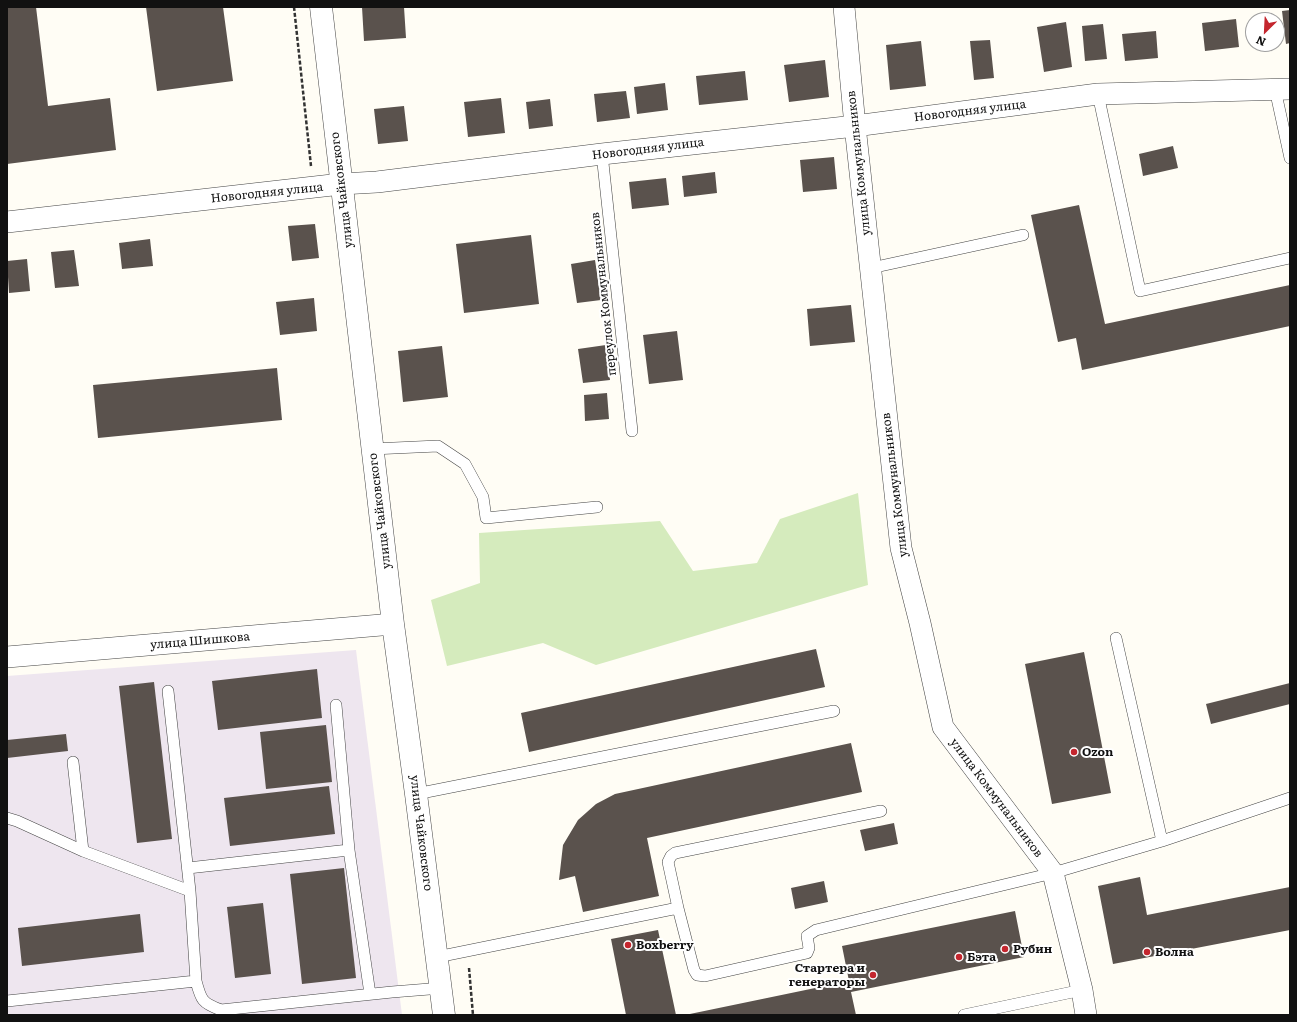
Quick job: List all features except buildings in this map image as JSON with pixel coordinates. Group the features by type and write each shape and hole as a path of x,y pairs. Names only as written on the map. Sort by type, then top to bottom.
{"street":[{"name":"улица Чайковского","path":"321,7 393,624 442,988 444,1015"},
{"name":"улица Коммунальников","path":"844,7 855,126 901,548 920,623 943,727 1053,873 1082,990 1086,1015"},
{"name":"Новогодняя улица","path":"7,222 341,184 384,181 602,154 855,126 1098,94 1282,89"},
{"name":"улица Шишкова","path":"7,657 393,624"}],"lane":[{"path":"1282,89 1290,158"},
{"path":"1098,94 1140,291 1290,258"},
{"name":"переулок Коммунальников","path":"602,154 632,431"},
{"path":"871,268 1024,235"},
{"path":"372,449 438,446 465,464 483,497 486,518 597,507"},
{"path":"1116,638 1162,842"},
{"path":"168,691 188,868 196,981 200,997 209,1005 221,1010 442,988"},
{"path":"336,705 349,850 370,994"},
{"path":"416,794 834,711"},
{"path":"73,762 83,851"},
{"path":"881,811 675,853 670,856 668,862 678,908 694,970 698,975 705,976 807,953 809,948 807,936 816,930 1053,873 1162,842 1290,798"},
{"path":"7,818 17,821 83,851 190,891"},
{"path":"188,868 349,850"},
{"path":"437,957 678,908"},
{"path":"7,1001 196,981"},
{"path":"964,1015 1082,990"}],"path":[{"path":"294,7 314,188"},
{"path":"467,951 473,1015"}],"shaded area":[{"path":"356,650 402,1015 7,1015 7,676"}],"green space":[{"path":"858,493 868,585 596,665 543,643 447,666 431,600 480,583 479,533 660,521 693,571 757,563 780,519"}],"place":[{"name":"Ozon","path":"1074,752"},
{"name":"Boxberry","path":"628,945"},
{"name":"Рубин","path":"1005,949"},
{"name":"Волна","path":"1147,952"},
{"name":"Бэта","path":"959,957"},
{"name":"Стартера и генераторы","path":"873,975"}]}
